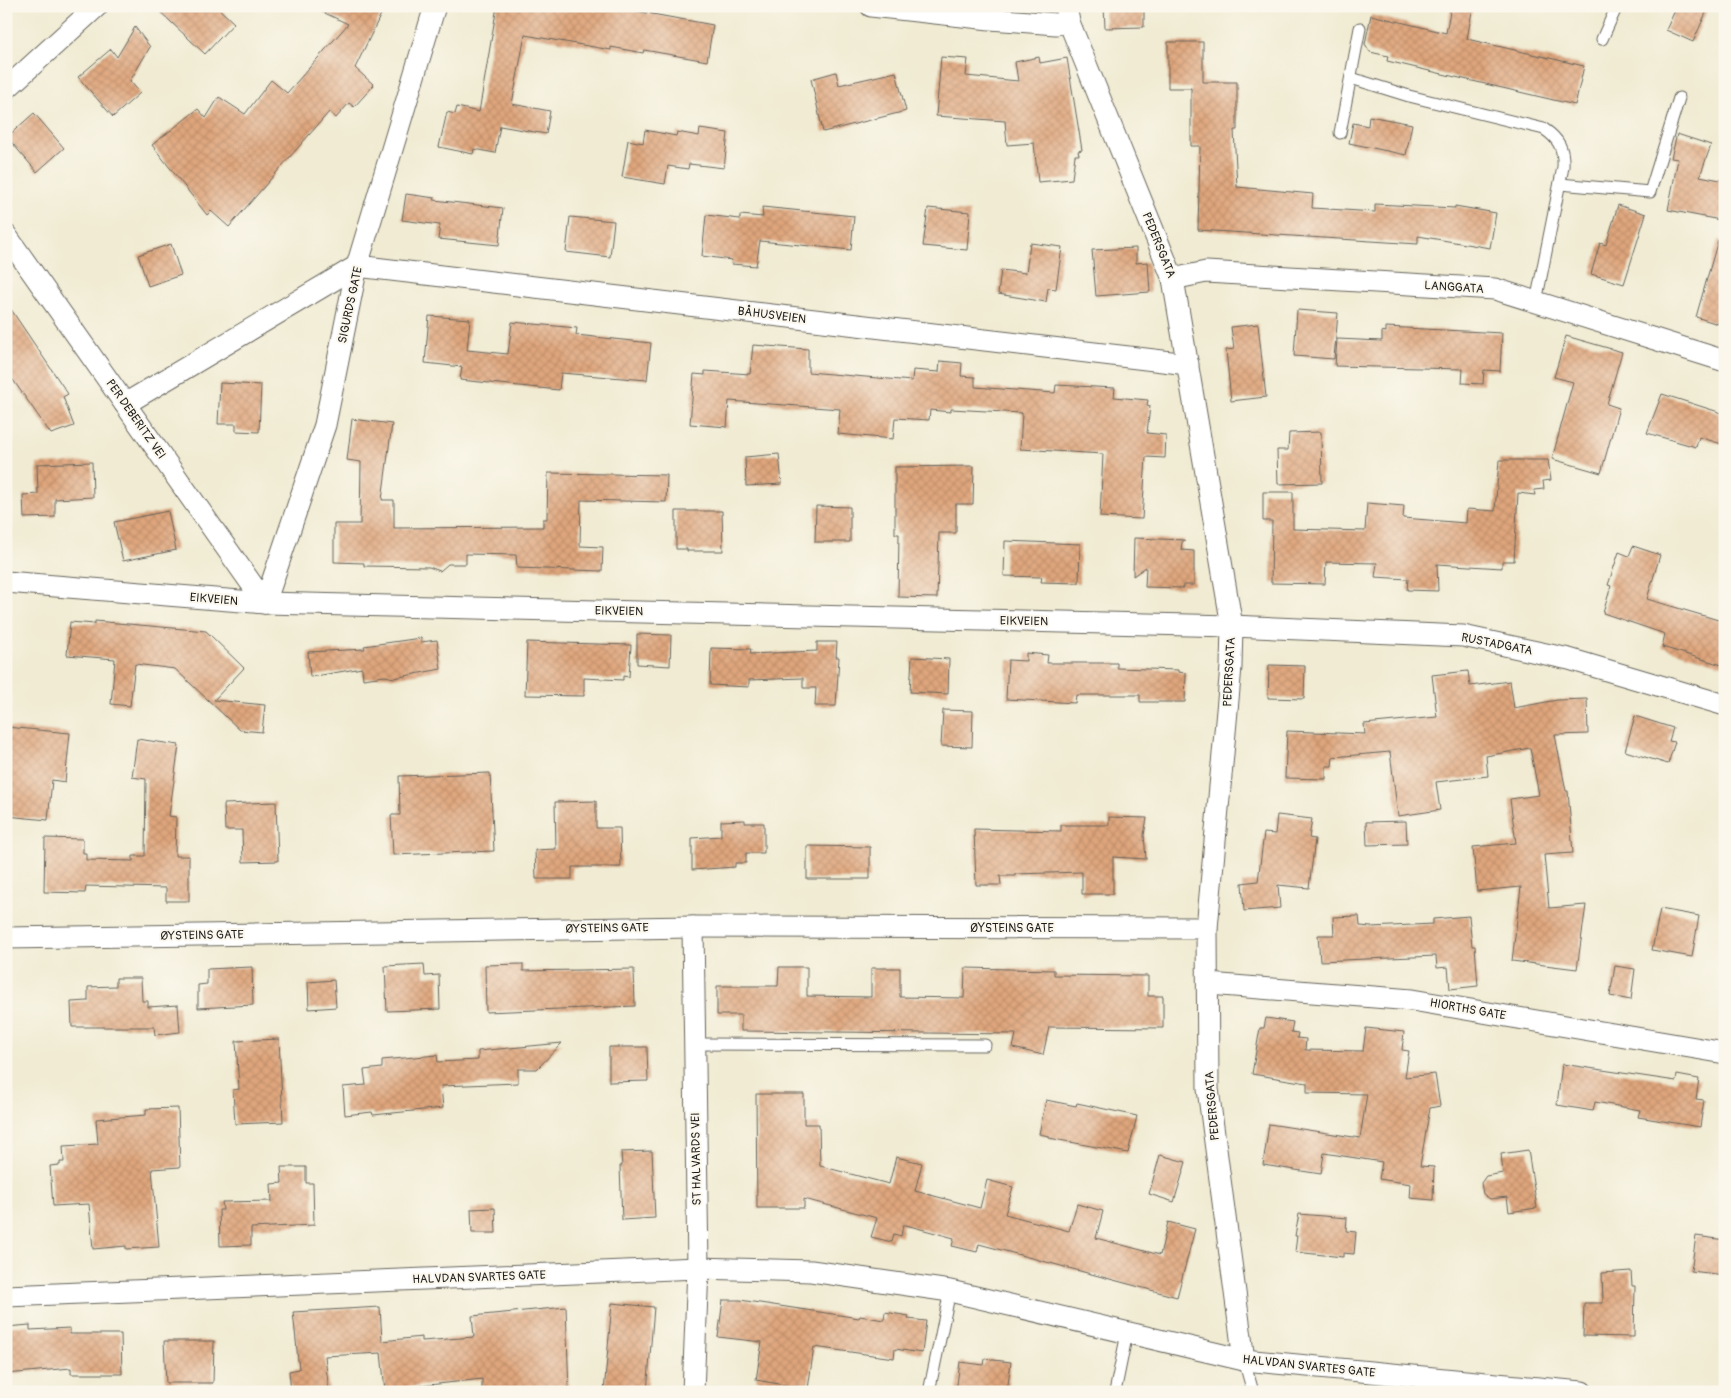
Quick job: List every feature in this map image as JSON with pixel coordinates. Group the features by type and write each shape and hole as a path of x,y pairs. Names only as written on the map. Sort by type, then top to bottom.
{"street":[{"path":"6,89 97,6"},
{"name":"SIGURDS GATE","path":"265,603 325,425 357,266 434,6"},
{"path":"871,6 1056,24 1068,14"},
{"name":"PEDERSGATA","path":"1068,14 1173,279 1232,626 1231,667 1207,928 1209,984 1208,1089 1244,1360"},
{"name":"PER DEBERITZ VEI","path":"6,234 265,603"},
{"path":"125,404 357,266"},
{"name":"BÅHUSVEIEN","path":"357,266 1188,364"},
{"name":"LANGGATA","path":"1173,279 1206,272 1495,290 1725,361"},
{"name":"EIKVEIEN","path":"6,582 265,603 1232,626"},
{"name":"RUSTADGATA","path":"1232,626 1464,636 1569,659 1725,705"},
{"name":"ØYSTEINS GATE","path":"6,938 693,927 1207,928"},
{"name":"ST HALVARDS VEI","path":"693,927 693,1044 698,1268 693,1392"},
{"name":"HIORTHS GATE","path":"1209,984 1412,1000 1725,1053"},
{"name":"HALVDAN SVARTES GATE","path":"6,1296 698,1268 811,1272 950,1290 1244,1360 1582,1392"}],"lane":[{"path":"1602,39 1617,6"},
{"path":"1340,132 1360,28"},
{"path":"1351,78 1409,96 1544,129 1553,135 1564,153 1560,184 1536,302"},
{"path":"1560,184 1650,192 1679,98"},
{"path":"693,1044 985,1045"},
{"path":"929,1392 950,1290"},
{"path":"1115,1392 1127,1333"},
{"path":"1244,1360 1253,1392"}],"building":[{"path":"154,6 216,6 234,23 205,54"},
{"path":"310,6 385,6 355,68 374,85 354,107 349,103 336,118 329,112 229,227 211,211 207,215 152,145 198,109 206,118 219,97 245,114 271,80 287,93 348,24"},
{"path":"497,6 608,6 713,25 707,61 644,50 643,53 611,47 611,50 525,35 512,104 550,111 546,134 500,126 495,153 474,149 473,154 439,147 447,112 455,114 457,107 479,112"},
{"path":"1104,6 1144,6 1144,27 1105,28"},
{"path":"1451,6 1473,6 1467,39 1584,66 1575,105 1387,61 1388,56 1370,52 1365,44 1371,15 1446,33"},
{"path":"1677,6 1709,6 1693,42 1666,30"},
{"path":"135,27 150,47 130,81 140,93 113,117 78,77 111,49 117,57"},
{"path":"1168,42 1203,42 1203,82 1237,82 1237,130 1234,130 1237,187 1313,194 1312,208 1375,212 1375,204 1455,208 1455,206 1496,213 1490,248 1418,236 1418,244 1198,230 1200,146 1191,146 1191,88 1168,88"},
{"path":"941,57 968,59 966,76 1018,81 1015,62 1039,57 1040,63 1067,58 1082,150 1078,151 1079,155 1075,155 1072,179 1038,182 1034,143 1007,145 1005,121 936,116"},
{"path":"836,72 839,85 896,72 906,111 823,132 811,79"},
{"path":"34,113 64,148 37,172 7,137"},
{"path":"1369,116 1412,124 1406,155 1349,143 1353,123 1368,126"},
{"path":"700,129 728,133 724,168 689,164 688,169 668,166 665,184 622,177 628,140 643,143 645,130 676,136 677,132 699,136"},
{"path":"1677,134 1711,145 1700,176 1725,181 1725,219 1720,218 1720,220 1668,210 1678,159 1671,158"},
{"path":"406,194 435,198 434,200 503,208 499,245 438,239 440,225 402,220"},
{"path":"1618,205 1646,214 1624,284 1591,274 1600,243 1606,245"},
{"path":"762,207 854,216 851,250 760,241 756,266 731,264 732,260 702,256 706,215 740,219 740,215 763,217"},
{"path":"928,208 970,212 967,250 923,246"},
{"path":"570,217 614,221 610,257 566,252"},
{"path":"1718,240 1725,241 1725,314 1721,313 1718,324 1696,317"},
{"path":"1030,243 1062,247 1056,289 1048,288 1046,302 998,294 1001,270 1026,273"},
{"path":"171,244 181,275 148,286 138,255"},
{"path":"1136,248 1136,263 1148,262 1150,292 1096,296 1092,250"},
{"path":"6,302 68,394 63,397 74,426 51,434 6,370"},
{"path":"1297,310 1338,313 1334,359 1294,356"},
{"path":"429,316 470,319 467,350 508,354 512,322 577,328 576,335 651,343 647,380 561,373 559,390 460,380 462,367 425,363"},
{"path":"1258,324 1266,397 1231,401 1226,350 1234,349 1231,327"},
{"path":"1386,327 1502,333 1500,371 1484,370 1483,384 1462,383 1463,369 1335,366 1337,339 1382,341 1382,331 1386,332"},
{"path":"1566,336 1622,352 1607,404 1619,408 1601,473 1552,459 1573,382 1554,377"},
{"path":"753,345 808,349 808,372 912,381 913,370 939,372 940,361 962,363 961,376 975,377 975,387 1055,393 1056,385 1115,388 1114,397 1148,400 1147,405 1150,406 1147,433 1166,435 1165,458 1146,457 1142,519 1100,517 1103,454 1020,449 1022,413 951,409 951,412 930,410 929,420 895,418 893,439 838,434 840,409 729,401 727,427 690,424 694,374 705,375 705,371 750,374"},
{"path":"220,383 261,385 259,432 236,431 236,424 218,424"},
{"path":"1662,394 1725,414 1725,445 1699,437 1696,447 1647,433"},
{"path":"352,419 392,424 382,500 394,500 394,528 543,527 543,519 547,519 548,473 667,475 666,502 581,500 580,546 603,547 602,571 517,568 516,555 466,554 466,564 448,564 440,571 429,567 364,566 364,563 334,562 334,524 360,524 361,462 347,460"},
{"path":"1321,432 1322,483 1278,484 1277,450 1288,450 1289,433"},
{"path":"779,454 782,484 746,486 745,457"},
{"path":"1499,460 1548,460 1551,480 1543,481 1544,489 1534,490 1535,495 1518,493 1514,561 1502,561 1502,568 1437,564 1438,591 1407,590 1408,579 1375,577 1377,563 1326,562 1325,584 1271,583 1272,521 1263,521 1263,492 1293,492 1293,529 1365,531 1367,503 1404,506 1403,518 1466,523 1467,509 1495,511"},
{"path":"92,462 93,497 55,499 55,517 24,518 23,495 38,494 37,464"},
{"path":"974,466 973,504 956,504 956,533 939,533 937,598 898,597 899,534 895,534 895,467"},
{"path":"816,506 850,507 850,542 815,542"},
{"path":"168,511 176,550 123,561 114,522"},
{"path":"676,511 722,511 723,551 687,551 687,549 676,549"},
{"path":"1134,538 1185,540 1182,542 1181,550 1194,551 1194,585 1183,585 1183,588 1145,587 1146,567 1133,576"},
{"path":"1005,541 1080,544 1079,583 1041,582 1042,577 1004,576"},
{"path":"1633,546 1660,555 1647,599 1725,622 1725,666 1662,647 1665,634 1603,613 1611,586 1608,585 1619,552 1629,556"},
{"path":"95,621 206,631 244,668 214,700 265,705 262,732 240,730 175,669 135,664 130,706 111,704 115,659 67,655 70,622 95,624"},
{"path":"637,634 671,635 670,666 637,664"},
{"path":"421,638 421,642 437,640 441,669 394,678 385,676 363,679 362,668 310,677 308,652 365,649 364,646"},
{"path":"527,642 631,645 629,677 623,676 623,680 584,678 584,696 525,695"},
{"path":"817,642 837,642 836,657 839,657 836,706 815,706 816,688 803,688 803,678 749,680 749,687 710,685 711,648 751,649 750,654 817,651"},
{"path":"1026,653 1048,655 1047,663 1117,663 1117,668 1178,670 1178,672 1186,673 1185,702 1140,702 1140,695 1076,695 1075,703 1006,699 1008,660 1026,661"},
{"path":"912,657 949,659 948,694 910,692"},
{"path":"1269,665 1305,666 1304,699 1268,698"},
{"path":"1468,671 1470,686 1510,681 1514,708 1557,700 1587,699 1588,734 1555,735 1566,791 1568,791 1573,853 1544,855 1549,908 1586,905 1577,969 1512,961 1521,887 1477,891 1473,847 1516,843 1510,799 1539,795 1530,748 1486,756 1488,776 1436,782 1440,810 1398,816 1390,752 1333,757 1332,766 1326,766 1326,779 1285,778 1287,731 1365,734 1364,724 1437,717 1432,675"},
{"path":"943,710 973,711 972,747 941,746"},
{"path":"1635,716 1673,728 1669,741 1675,742 1668,764 1625,751"},
{"path":"6,727 70,733 65,782 52,780 48,820 6,816"},
{"path":"137,739 179,745 169,816 176,817 175,856 189,856 189,901 166,901 166,888 86,886 85,893 44,892 45,838 83,839 83,853 86,853 86,860 133,861 133,856 145,856 146,779 132,777"},
{"path":"490,773 494,851 393,855 391,815 400,815 399,776"},
{"path":"596,801 596,828 620,828 621,867 572,867 572,879 536,879 535,850 556,849 555,802"},
{"path":"276,802 278,861 243,862 242,830 225,830 224,804"},
{"path":"1277,815 1312,819 1309,838 1315,839 1309,888 1278,885 1280,908 1244,911 1242,883 1258,881 1264,833 1275,834"},
{"path":"1109,817 1147,818 1144,835 1146,859 1113,857 1113,894 1082,894 1082,872 1015,874 1015,876 1000,876 1001,885 976,885 974,829 1061,831 1061,825 1109,825"},
{"path":"745,820 745,823 764,823 764,853 746,853 746,863 735,863 735,867 692,870 692,838 721,836 721,821"},
{"path":"1406,821 1407,844 1367,845 1366,822"},
{"path":"807,846 870,847 870,879 807,879"},
{"path":"1660,909 1699,916 1692,957 1652,950"},
{"path":"1359,916 1360,926 1371,927 1433,924 1433,919 1469,916 1472,946 1475,946 1478,986 1450,989 1448,967 1437,968 1436,956 1320,961 1318,935 1334,935 1333,917"},
{"path":"424,964 425,976 439,975 440,1009 387,1011 385,966"},
{"path":"523,964 523,971 634,969 635,1006 486,1012 485,965"},
{"path":"1615,966 1635,969 1631,1000 1610,996"},
{"path":"252,967 253,1005 198,1008 198,985 207,984 207,969"},
{"path":"779,967 807,967 807,996 871,997 871,968 900,968 900,997 964,998 965,968 1054,970 1054,975 1148,976 1148,996 1163,996 1163,1028 1049,1027 1043,1055 1013,1048 1016,1034 741,1031 741,1015 717,1015 717,986 778,986"},
{"path":"116,978 141,978 142,1001 148,1001 148,1007 178,1005 180,1032 155,1035 154,1027 72,1027 71,1002 88,1001 88,987 116,986"},
{"path":"334,980 336,1007 309,1009 308,982"},
{"path":"1266,1018 1293,1022 1291,1032 1298,1033 1297,1038 1306,1039 1305,1050 1363,1051 1366,1028 1404,1032 1402,1050 1409,1051 1405,1077 1435,1074 1440,1106 1430,1108 1420,1166 1434,1167 1433,1200 1410,1198 1411,1184 1379,1179 1382,1162 1324,1153 1321,1174 1263,1165 1269,1124 1360,1138 1367,1094 1307,1093 1307,1083 1252,1074 1260,1028 1264,1028"},
{"path":"279,1039 283,1122 235,1124 233,1090 239,1089 236,1041"},
{"path":"562,1043 537,1069 518,1069 518,1083 441,1086 443,1108 373,1115 372,1112 345,1115 343,1087 366,1085 364,1070 382,1068 382,1060 437,1055 438,1062 478,1060 478,1051"},
{"path":"609,1047 647,1047 648,1081 609,1082"},
{"path":"1562,1064 1676,1081 1677,1075 1699,1079 1696,1099 1704,1100 1700,1127 1638,1117 1640,1110 1595,1102 1593,1111 1557,1105"},
{"path":"756,1094 804,1094 804,1124 819,1124 820,1166 889,1184 896,1157 922,1163 915,1191 980,1208 987,1180 1013,1187 1005,1214 1069,1231 1077,1204 1103,1211 1096,1238 1160,1255 1168,1222 1195,1229 1177,1297 979,1244 977,1252 952,1246 954,1238 906,1225 903,1225 901,1236 894,1234 892,1242 871,1237 877,1218 804,1199 804,1208 757,1208"},
{"path":"1046,1100 1076,1106 1077,1103 1137,1116 1128,1153 1049,1138 1049,1136 1039,1134"},
{"path":"178,1108 180,1167 152,1169 159,1247 126,1249 126,1246 93,1249 89,1204 53,1206 50,1166 60,1165 60,1162 64,1162 63,1146 98,1144 96,1119 146,1115 146,1109"},
{"path":"1528,1150 1537,1208 1509,1212 1507,1197 1490,1199 1483,1194 1481,1183 1486,1176 1503,1173 1501,1154"},
{"path":"652,1151 655,1218 622,1220 621,1152"},
{"path":"1160,1155 1186,1162 1174,1202 1149,1194"},
{"path":"281,1167 306,1167 306,1183 313,1183 314,1225 251,1228 251,1245 220,1246 219,1210 223,1210 222,1202 272,1201 271,1184 282,1183"},
{"path":"495,1208 496,1233 472,1233 471,1209"},
{"path":"1299,1214 1347,1218 1346,1231 1356,1232 1354,1254 1343,1253 1343,1257 1295,1252 1297,1236 1295,1236"},
{"path":"1696,1236 1725,1240 1725,1275 1691,1271"},
{"path":"1631,1271 1632,1286 1635,1286 1634,1337 1583,1336 1584,1303 1603,1303 1602,1273"},
{"path":"723,1300 740,1300 859,1318 860,1316 884,1320 885,1312 909,1316 908,1319 926,1321 922,1353 895,1349 894,1358 814,1347 808,1389 756,1380 762,1342 718,1337"},
{"path":"612,1303 654,1307 647,1392 604,1392"},
{"path":"380,1307 382,1341 422,1337 422,1341 474,1337 472,1316 566,1307 569,1392 482,1392 482,1379 385,1390 381,1353 325,1356 329,1392 291,1392 289,1371 299,1369 293,1312"},
{"path":"30,1325 30,1330 70,1328 70,1334 121,1334 122,1374 71,1374 71,1368 6,1374 6,1327"},
{"path":"164,1341 214,1341 213,1383 166,1383"},
{"path":"985,1359 1011,1362 1007,1392 956,1392 960,1362 984,1365"}]}
